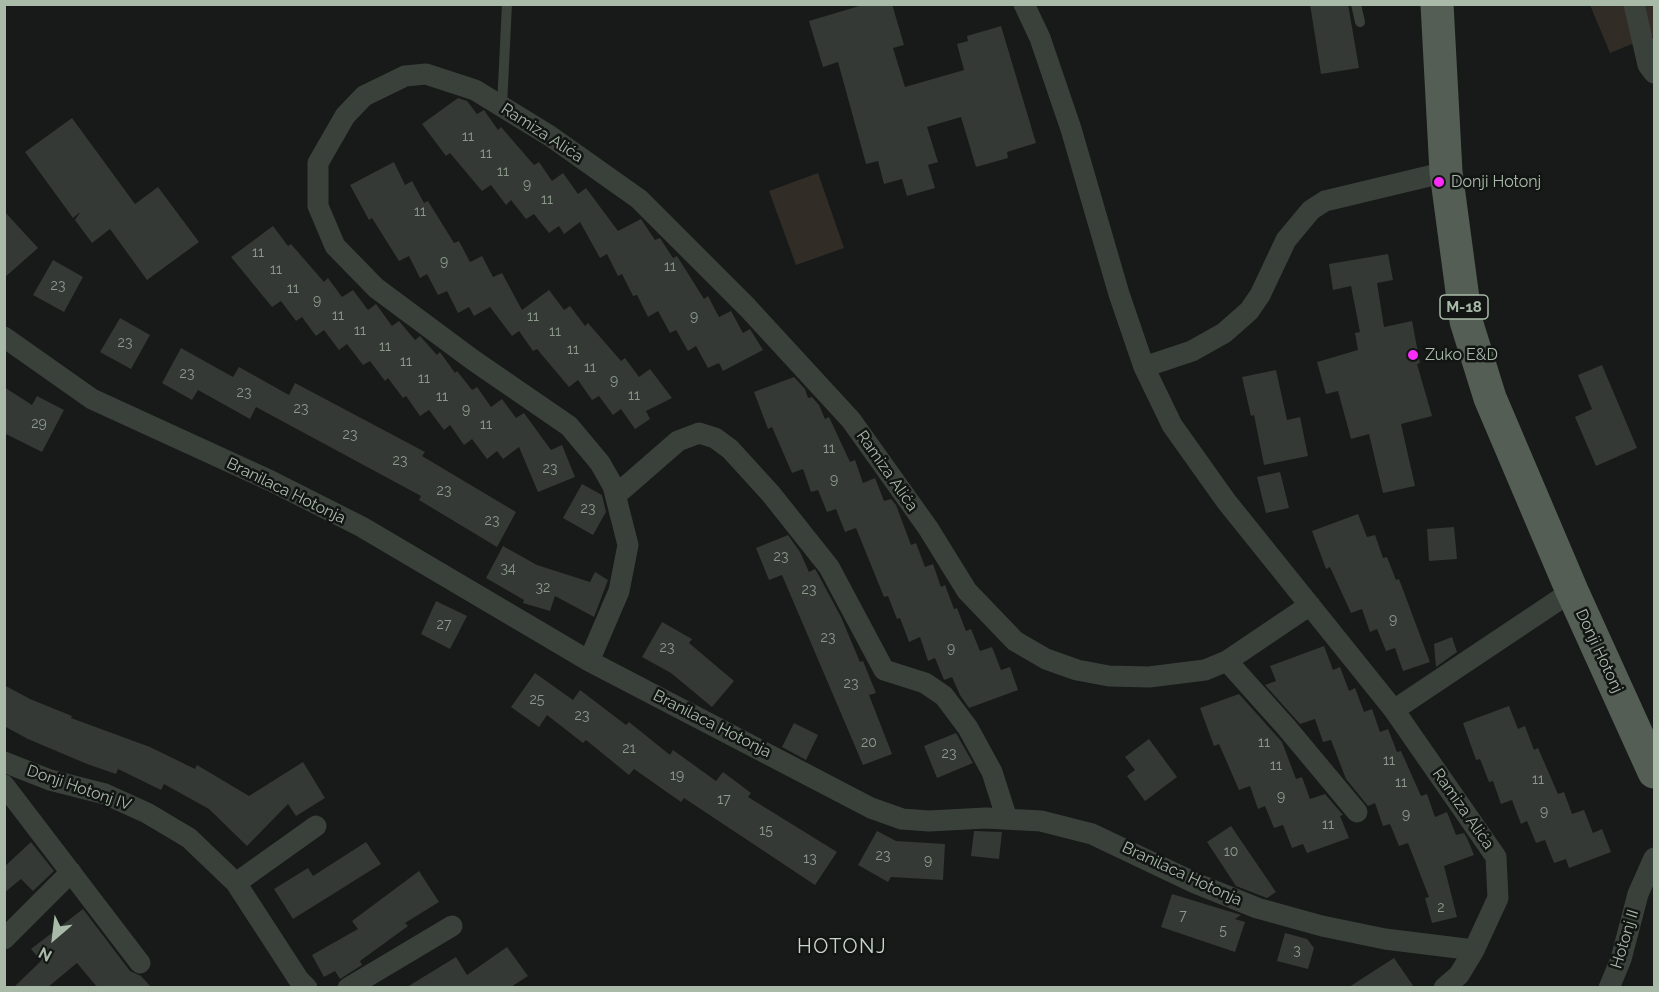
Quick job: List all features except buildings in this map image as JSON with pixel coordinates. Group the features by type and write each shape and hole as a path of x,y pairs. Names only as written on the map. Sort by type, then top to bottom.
{"main road":[{"name":"Donji Hotonj","path":"1437,4 1446,172 1466,321 1490,398 1572,591 1653,764"}],"street":[{"name":"Ramiza Alića","path":"1024,4 1040,38 1071,129 1119,294 1144,367 1172,425 1198,465 1394,710 1496,857 1498,898 1474,950 1459,975 1444,987"},
{"path":"1634,4 1648,65 1654,73"},
{"name":"Ramiza Alića","path":"589,661 619,591 628,545 616,495 600,463 569,426 473,360 376,288 335,246 318,206 318,163 330,138 345,116 364,96 386,83 405,76 426,74 476,90 550,136 639,199 705,262 851,420 928,528 967,591 1015,640 1046,659 1077,670 1109,676 1177,674 1205,670 1227,661 1310,605"},
{"path":"1144,367 1192,351 1224,333 1249,311 1260,295 1286,240 1311,210 1325,201 1446,172"},
{"name":"Branilaca Hotonja","path":"4,337 92,399 271,481 362,527 589,661 871,808 911,820 1041,821 1092,834 1195,883 1257,908 1322,926 1385,939 1474,950"},
{"path":"616,495 678,441 699,434 715,438 730,449 771,494 829,567 863,625 873,652 884,670 925,683 944,696 968,728 992,772 1007,819"},
{"path":"1394,710 1572,591"},
{"path":"1227,661 1357,812"},
{"name":"Donji Hotonj IV","path":"4,762 50,780 105,794 147,813 189,838 236,883 299,980 307,987"},
{"name":"Donji Hotonj IV","path":"4,785 140,963"},
{"path":"236,883 316,826"},
{"name":"Hotonj II","path":"1609,987 1621,959 1638,894 1654,858"},
{"path":"4,939 71,872"},
{"path":"348,987 452,926"}],"lane":[{"path":"502,106 507,4"},
{"path":"1356,4 1359,21"}],"shaded area":[{"path":"1590,5 1654,5 1654,35 1610,53"},
{"path":"818,173 844,248 796,265 769,191"}],"place":[{"name":"Donji Hotonj","path":"1439,182"},
{"name":"Zuko E&D","path":"1413,355"}],"district":[{"name":"HOTONJ","path":"842,947"}]}
